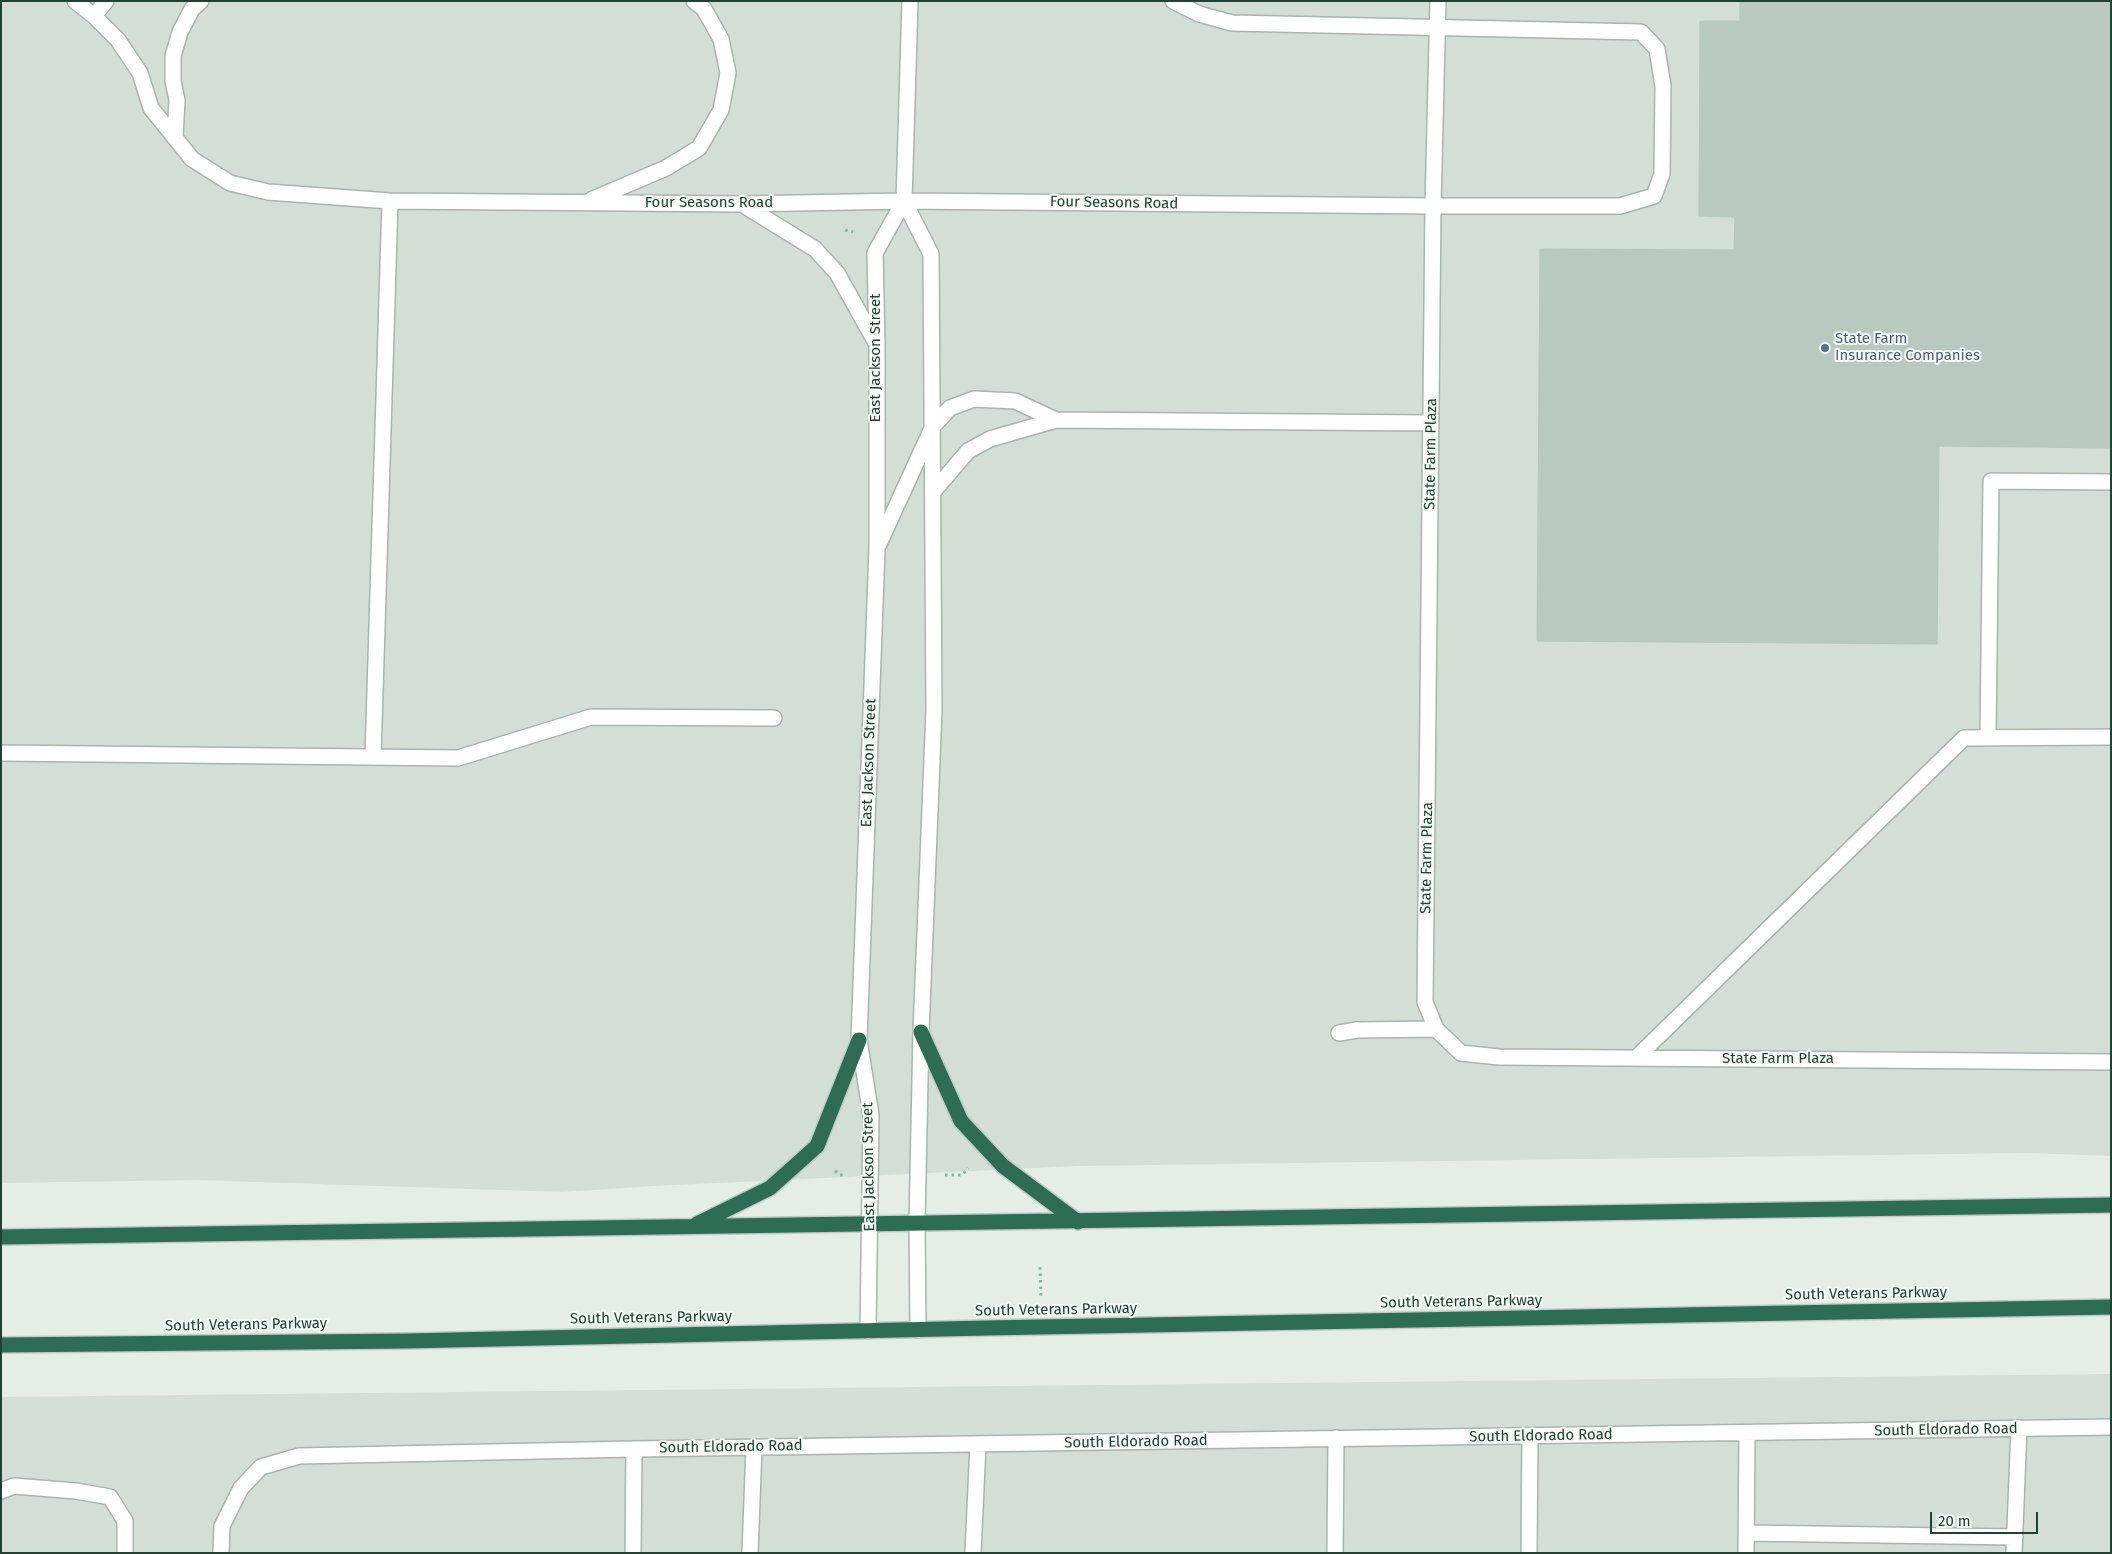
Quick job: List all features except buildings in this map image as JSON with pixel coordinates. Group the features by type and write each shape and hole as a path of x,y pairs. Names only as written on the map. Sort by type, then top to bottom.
{"highway":[{"path":"921,1032 961,1121 1003,1166 1078,1222"},
{"path":"692,1226 770,1188 817,1146 860,1040"},
{"path":"1,1237 393,1229 1078,1222 2111,1205"},
{"name":"South Veterans Parkway","path":"1,1345 407,1341 2111,1307"}],"street":[{"name":"Four Seasons Road","path":"75,1 94,16 118,40 140,73 151,108 192,159 230,183 268,192 390,201 1434,206 1620,206 1654,196 1662,174 1663,86 1658,48 1642,32 1437,27"},
{"path":"94,16 106,1"},
{"path":"175,136 177,100 173,81 173,56 180,32 192,9 201,1"},
{"path":"585,202 666,168 699,148 721,110 728,74 721,40 704,9 694,1"},
{"name":"East Jackson Street","path":"868,1331 871,1115 860,1040 877,550 875,253 904,202 910,1"},
{"path":"1173,1 1199,14 1232,23 1437,27"},
{"name":"State Farm Plaza","path":"1438,1 1431,423 1425,1002 1436,1029 1461,1053 1499,1057 2111,1062"},
{"path":"373,757 390,201"},
{"name":"East Jackson Street","path":"904,202 931,254 934,710 921,1032 917,1223 918,1330"},
{"path":"742,204 816,249 838,273 877,344"},
{"path":"877,550 932,426 950,408 974,399 1015,401 1056,420"},
{"path":"933,492 968,452 990,439 1056,420 1431,423"},
{"path":"1988,737 1992,481 2111,482"},
{"path":"1,753 458,758 591,717 774,718"},
{"path":"1636,1058 1964,738 2111,737"},
{"path":"1339,1033 1357,1030 1436,1029"},
{"name":"South Eldorado Road","path":"221,1553 222,1526 241,1488 261,1468 298,1456 754,1447 2111,1427"},
{"path":"2014,1553 2019,1428"},
{"path":"1746,1553 1747,1432"},
{"path":"1529,1553 1530,1436"},
{"path":"1335,1553 1336,1438"},
{"path":"973,1553 978,1444"},
{"path":"750,1553 754,1447"},
{"path":"632,1553 634,1449"},
{"path":"1,1490 14,1486 76,1491 110,1497 125,1521 125,1553"},
{"path":"1747,1533 2015,1537"}],"path":[{"path":"945,1175 962,1175 968,1168"},
{"path":"1040,1267 1041,1297"}],"shaded area":[{"path":"1,1 2111,1 2111,1156 2026,1153 1078,1166 562,1192 196,1180 1,1183"},
{"path":"2111,1374 2111,1553 1,1553 1,1397"}],"place":[{"name":"State Farm Insurance Companies","path":"1825,348"}]}
